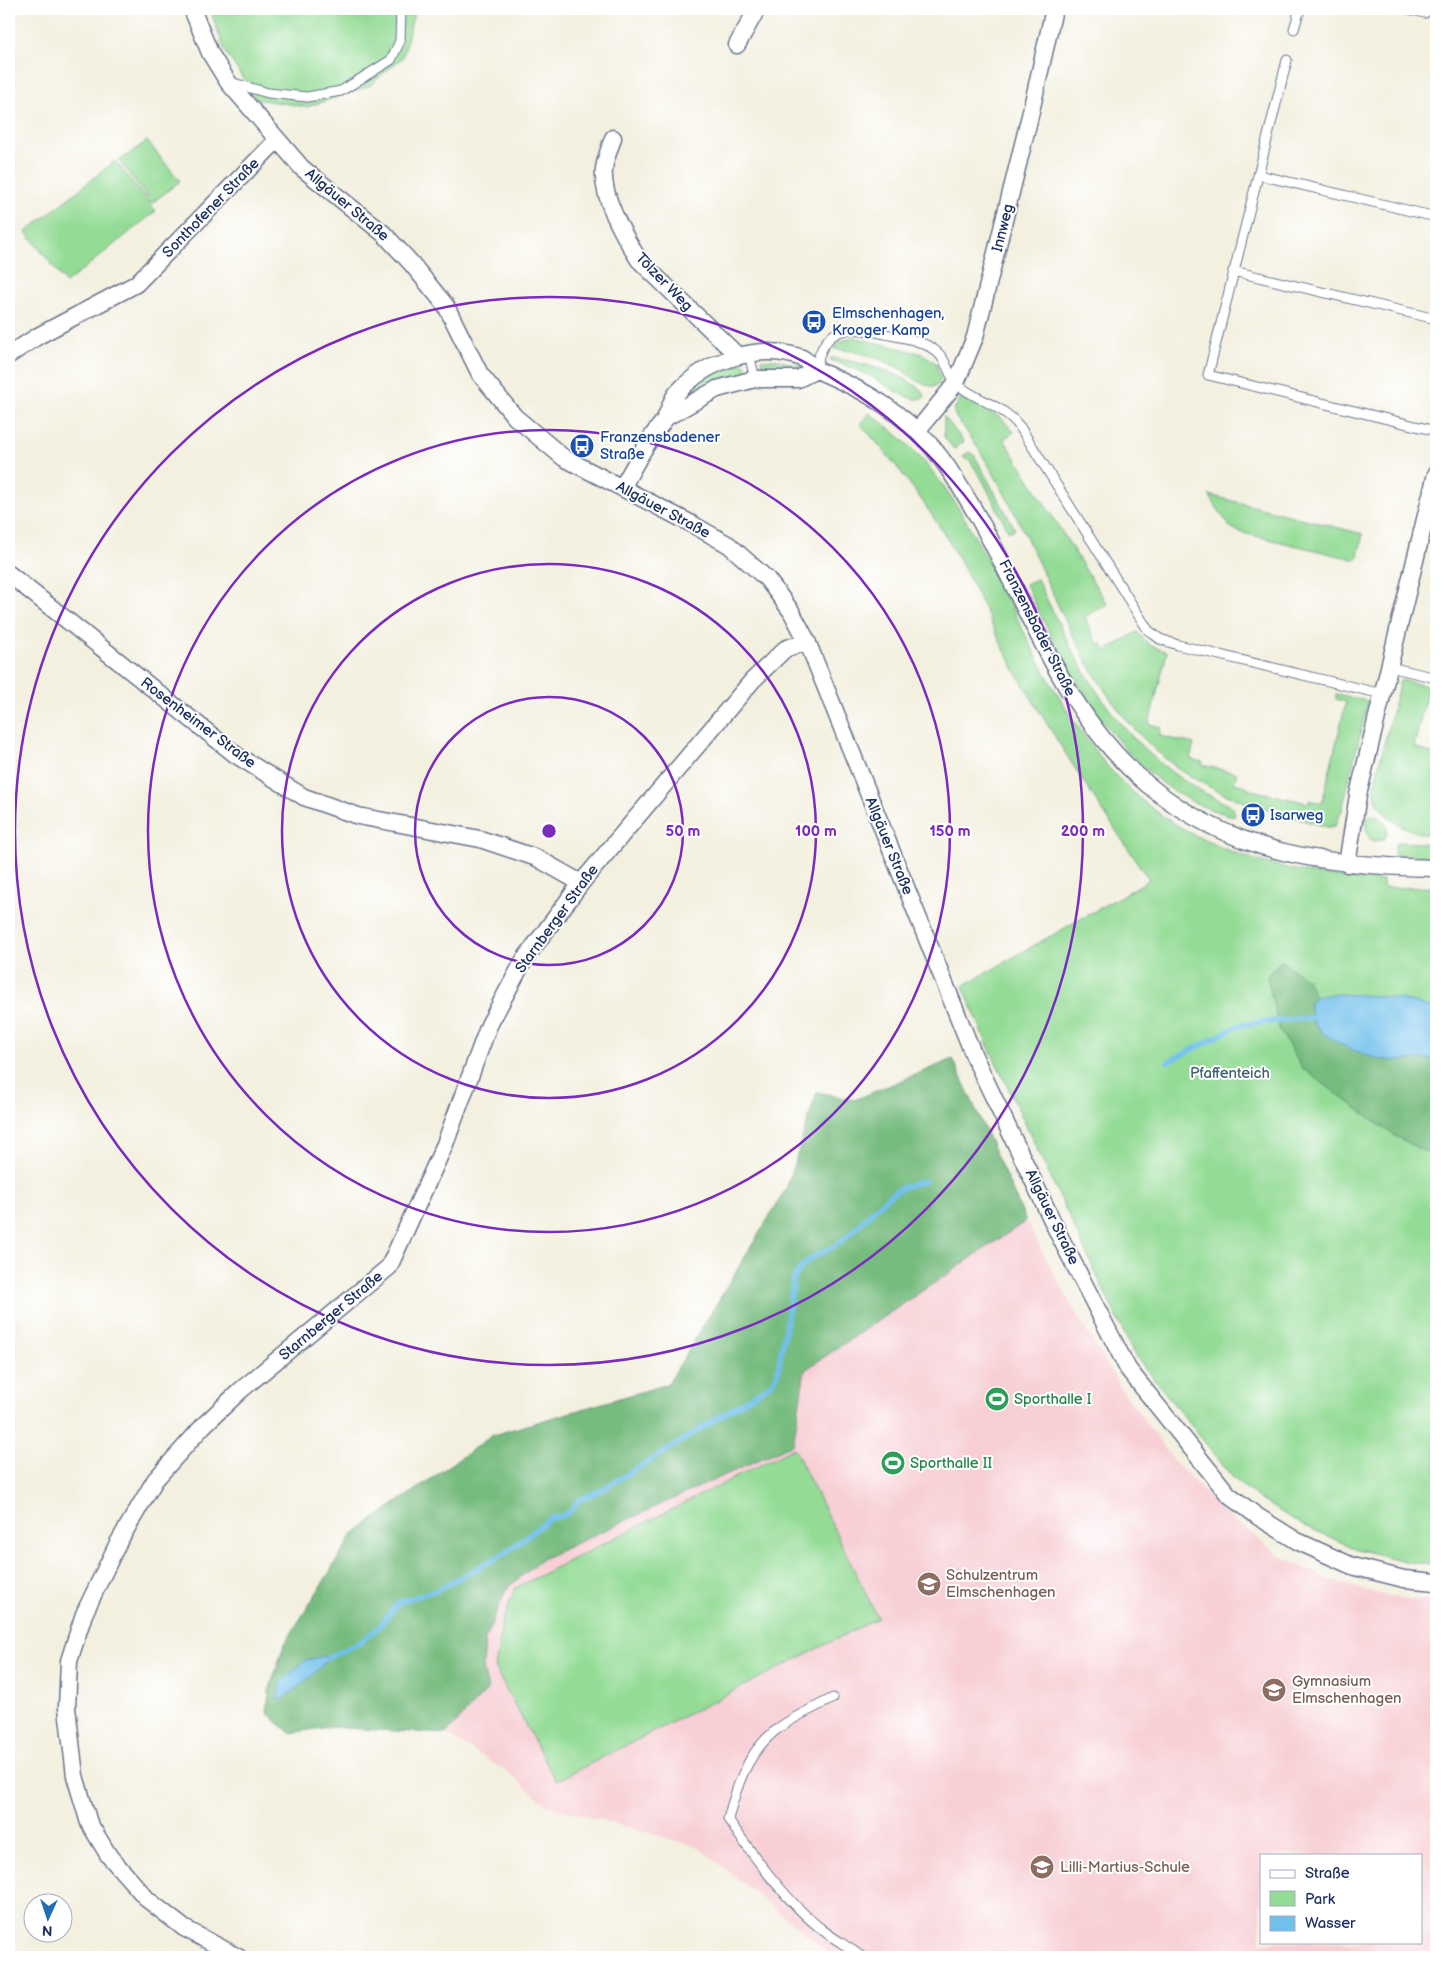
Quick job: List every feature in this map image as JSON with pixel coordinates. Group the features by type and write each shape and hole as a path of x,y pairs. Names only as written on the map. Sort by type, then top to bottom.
{"street":[{"path":"192,9 210,53 228,82 277,140"},
{"path":"737,46 757,9"},
{"name":"Innweg","path":"917,431 956,383 975,337 1029,120 1054,9"},
{"name":"Tölzer Weg","path":"613,138 604,168 604,189 627,241 638,260 744,355"},
{"name":"Sonthofener Straße","path":"9,355 38,336 136,284 277,140"},
{"name":"Allgäuer Straße","path":"277,140 302,168 384,234 411,263 446,306 480,374 514,418 564,458 729,545 767,579 791,611 807,641 974,1056 1059,1235 1128,1369 1228,1494 1257,1516 1297,1541 1352,1566 1404,1579 1436,1582"},
{"name":"Franzensbader Straße","path":"622,488 645,447 665,418 672,399 688,382 720,363 744,355 776,353 804,359 816,370 852,384 894,412 917,431 952,473 997,550 1044,649 1076,703 1121,760 1170,802 1217,829 1284,854 1347,864 1436,868"},
{"name":"Franzensbader Straße","path":"665,418 717,389 755,380 798,379 816,370"},
{"path":"1347,864 1358,795 1436,474"},
{"name":"Rosenheimer Straße","path":"9,574 236,755 304,797 358,816 480,839 537,858 581,883"},
{"name":"Starnberger Straße","path":"238,1957 184,1928 148,1900 109,1856 89,1824 75,1776 67,1708 69,1661 84,1614 118,1543 156,1480 204,1425 241,1390 389,1267 445,1144 489,1025 524,960 581,883 752,680 785,650 807,641"}],"lane":[{"path":"228,82 268,93 307,97 341,91 391,60 400,41 401,9"},
{"path":"1294,28 1300,9"},
{"path":"1408,9 1425,13"},
{"path":"1287,60 1208,375 1436,431"},
{"path":"1259,176 1436,217"},
{"path":"1233,271 1436,319"},
{"path":"816,370 820,351 830,338 838,331 851,328 864,329 926,345 944,359 956,383 1002,409 1020,427 1148,630 1160,639 1178,645 1382,694"},
{"path":"744,355 755,380"},
{"path":"1390,667 1436,678"},
{"path":"833,1698 776,1729 752,1754 737,1784 728,1819 754,1857 798,1906 823,1930 862,1957"}],"shaded area":[{"name":"Schulzentrum Elmschenhagen","path":"1026,1221 1072,1307 1123,1391 1173,1460 1224,1513 1281,1556 1327,1579 1390,1597 1436,1602 1436,1953 1421,1957 834,1957 697,1846 548,1806 509,1773 446,1734 488,1689 483,1668 485,1639 506,1589 542,1559 793,1444 805,1370"}],"green space":[{"path":"210,9 415,9 403,57 369,86 307,107 256,99 225,51"},
{"path":"147,141 180,181 152,203 119,161"},
{"path":"115,161 156,211 66,283 26,232"},
{"path":"853,337 923,354 936,363 941,381 936,386 925,385 900,369 881,360 857,352 834,349 840,342"},
{"path":"831,358 883,370 898,376 920,390 925,397 919,399 905,396 868,375 830,360"},
{"path":"775,359 811,368 812,375 765,371 761,360"},
{"path":"743,363 746,366 746,374 684,403 682,396 717,370"},
{"path":"962,396 1001,418 1014,432 1004,439 1107,604 1085,617 1097,644 1101,643 1106,651 1137,632 1150,645 1167,652 1149,724 1161,727 1160,736 1194,744 1190,759 1203,762 1202,765 1237,773 1234,783 1247,786 1247,789 1308,803 1309,800 1322,803 1346,702 1336,699 1336,694 1368,701 1342,810 1335,826 1327,827 1247,803 1202,783 1165,759 1134,729 1108,695 1085,657 988,463 956,418 954,410"},
{"name":"Pfaffenteich","path":"869,413 894,432 915,452 948,493 976,539 1038,660 1077,726 1108,767 1135,795 1166,818 1199,837 1234,852 1270,864 1345,878 1383,880 1383,888 1435,887 1436,1565 1408,1562 1357,1549 1302,1525 1261,1500 1234,1479 1134,1354 987,1043 963,986 1149,880 1080,776 1031,697 938,524 888,456 860,424"},
{"path":"944,416 964,442 954,449 944,437"},
{"path":"969,452 974,455 1015,529 1009,532 982,479 968,458 966,460 963,456"},
{"path":"1209,495 1363,534 1357,560 1239,532 1229,526"},
{"path":"1037,579 1078,660 1093,685 1128,732 1149,753 1187,783 1233,807 1235,816 1197,804 1163,784 1133,757 1106,726 1082,691 1061,655 1026,584"},
{"path":"1400,680 1428,686 1414,747 1436,755 1436,836 1415,832 1395,822 1380,807 1376,797 1374,786"},
{"path":"1371,815 1380,818 1386,824 1387,832 1383,840 1372,841 1369,836 1366,828 1366,819"},
{"path":"1399,842 1436,844 1436,857 1394,855 1395,844"},
{"path":"1281,961 1307,979 1315,997 1309,1004 1318,1029 1359,1052 1386,1060 1436,1059 1436,1158 1392,1134 1302,1068 1279,1029 1267,976"},
{"path":"953,1059 1026,1221 805,1370 793,1444 542,1559 506,1589 485,1639 483,1668 488,1689 446,1734 329,1727 290,1733 267,1713 269,1691 284,1645 354,1533 493,1435 668,1384 786,1189 817,1092 854,1100"},
{"path":"794,1448 878,1618 556,1781 495,1669 502,1623 515,1588"}],"water":[{"path":"1331,994 1398,999 1436,1011 1436,1059 1385,1060 1359,1053 1332,1039 1316,1026 1309,1004 1315,997"},
{"path":"324,1656 329,1657 315,1673 281,1700 277,1699 282,1681 306,1660"}],"waterway":[{"path":"1168,1062 1238,1026 1311,1018"},
{"path":"329,1657 361,1642 379,1627 399,1602 437,1590 507,1552 549,1519 565,1515 574,1508 577,1501 601,1490 768,1386 777,1376 794,1278 799,1270 808,1260 836,1245 848,1236 876,1207 896,1191 925,1181"}],"place":[{"name":"Elmschenhagen, Krooger Kamp","path":"814,322"},
{"name":"Franzensbadener Straße","path":"582,446"},
{"name":"Isarweg","path":"1253,815"},
{"name":"Sporthalle I","path":"997,1399"},
{"name":"Sporthalle II","path":"893,1463"},
{"name":"Schulzentrum Elmschenhagen","path":"929,1584"},
{"name":"Gymnasium Elmschenhagen","path":"1274,1690"},
{"name":"Lilli-Martius-Schule","path":"1042,1867"}]}
